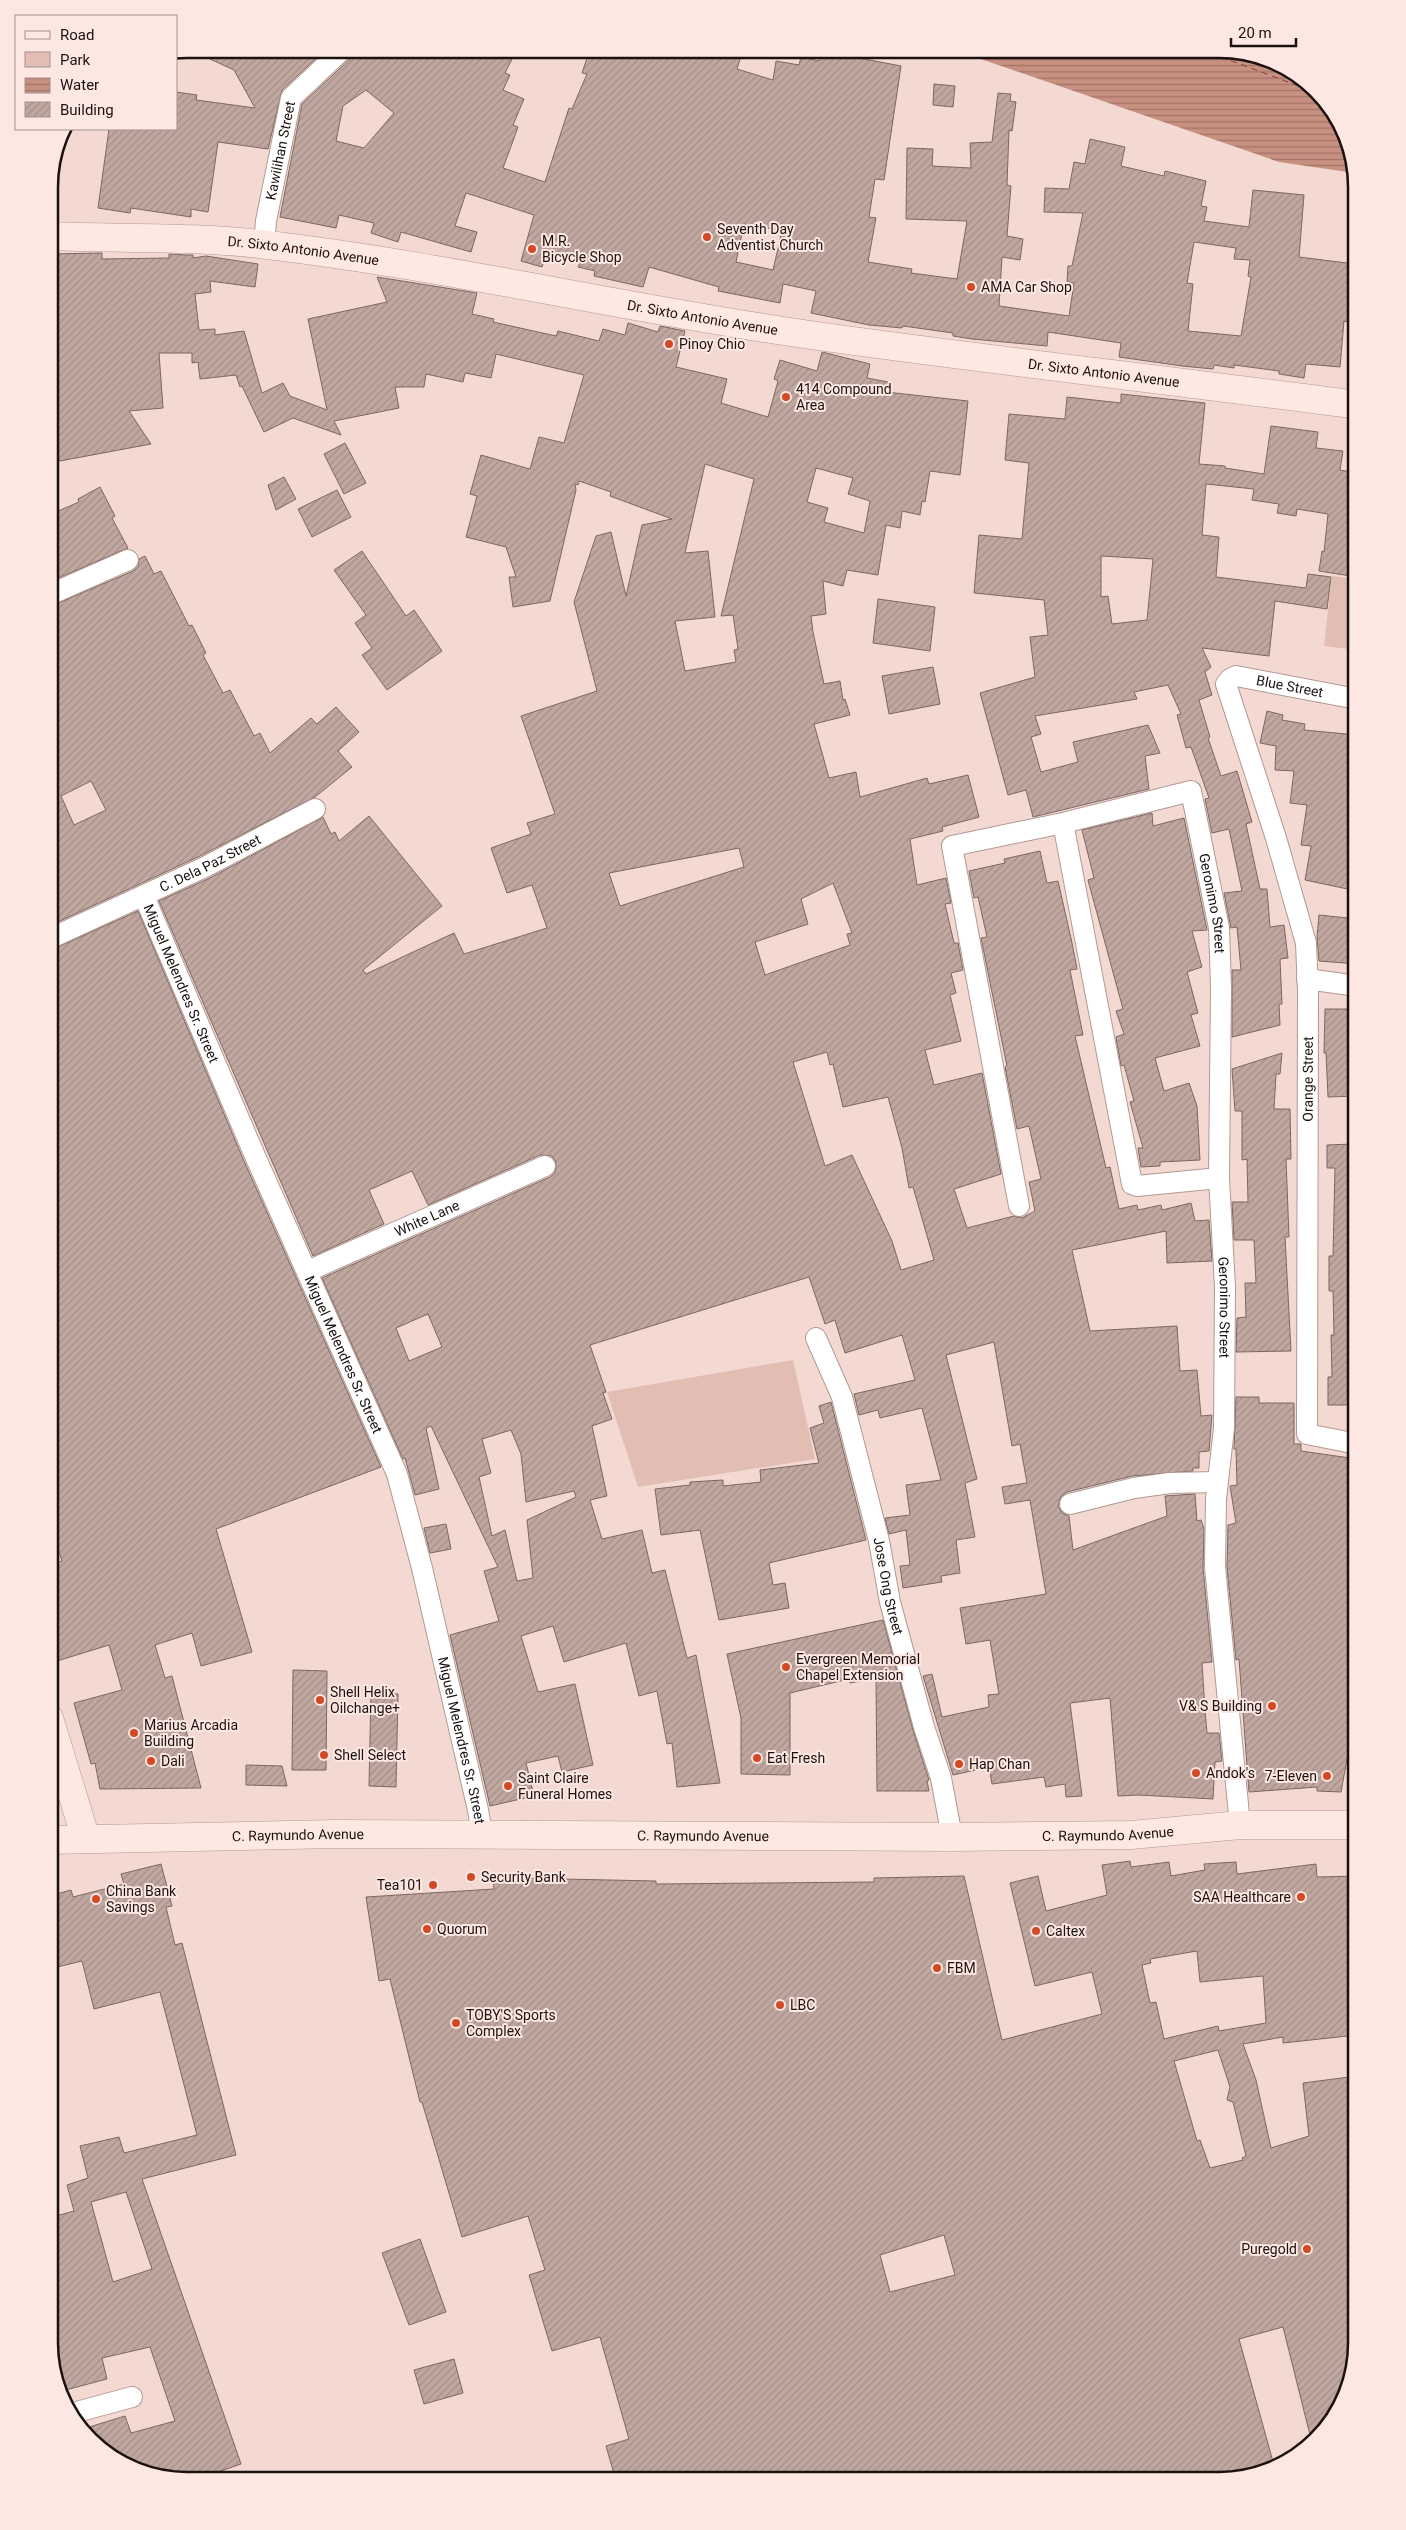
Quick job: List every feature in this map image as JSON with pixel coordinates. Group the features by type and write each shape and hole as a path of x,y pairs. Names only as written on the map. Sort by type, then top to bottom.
{"main road":[{"name":"Dr. Sixto Antonio Avenue","path":"58,236 264,244 538,286 660,311 818,336 1348,403"},
{"path":"58,1747 86,1839"},
{"name":"C. Raymundo Avenue","path":"58,1840 482,1834 952,1837 1131,1835 1240,1825 1348,1825"}],"street":[{"name":"Kawilihan Street","path":"264,244 266,221 291,98 333,58"},
{"path":"58,591 128,560"},
{"name":"Blue Street","path":"1226,684 1236,676 1348,697"},
{"name":"Orange Street","path":"1226,684 1284,866 1306,943 1307,1434 1348,1442"},
{"name":"Geronimo Street","path":"1062,823 1191,791 1219,928 1221,996 1219,1178 1225,1296 1224,1428 1217,1482 1215,1566 1240,1825"},
{"name":"C. Dela Paz Street","path":"58,935 205,867 315,809"},
{"path":"1020,1206 952,846 1062,823 1132,1184 1137,1186 1219,1178"},
{"name":"Miguel Melendres Sr. Street","path":"144,896 289,1234 308,1271 396,1474 422,1568 482,1834"},
{"path":"1307,978 1348,985"},
{"name":"White Lane","path":"308,1271 545,1166"},
{"name":"Jose Ong Street","path":"816,1338 842,1397 879,1541 890,1602 924,1727 941,1778 952,1837"},
{"path":"1070,1504 1134,1488 1170,1483 1217,1482"},
{"path":"78,2413 132,2397"}],"green space":[{"path":"1332,576 1348,578 1348,649 1324,646"},
{"path":"793,1360 815,1459 638,1487 607,1392"}],"water":[{"path":"978,58 1228,58 1261,64 1291,79 1305,90 1322,108 1339,137 1347,172 1279,162"}],"building":[{"path":"208,58 316,58 282,90 268,149 218,142 208,212 191,209 191,217 131,208 130,213 98,208 109,130 178,130 178,92 197,95 196,100 255,108 234,70"},
{"path":"351,58 512,58 505,73 510,75 503,90 524,99 513,125 518,127 503,168 545,182 569,108 572,109 587,74 582,73 587,58 740,58 737,69 773,80 776,61 799,65 801,58 819,61 820,58 859,58 901,66 884,180 875,179 869,217 876,218 868,262 912,269 911,273 957,279 967,221 906,219 907,148 933,149 932,166 971,168 970,143 992,142 998,93 1011,94 1010,101 1016,102 1012,131 1009,130 1007,185 1011,186 1007,236 1023,239 1020,260 1002,257 999,306 1069,316 1074,283 1067,282 1068,266 1072,266 1083,213 1044,212 1045,188 1069,189 1074,162 1085,164 1090,139 1125,147 1121,166 1164,176 1165,171 1206,181 1201,206 1207,207 1204,221 1249,227 1253,190 1304,195 1299,257 1348,263 1348,322 1344,321 1340,367 1306,364 1304,378 1279,374 1279,371 1234,365 1234,368 1214,365 1213,369 1182,366 1119,357 1121,343 1048,332 1047,346 972,339 953,336 953,333 903,326 902,328 869,325 811,313 816,291 783,284 780,303 718,291 719,287 649,267 643,287 594,276 595,271 578,267 580,263 547,252 542,267 521,261 534,215 466,193 455,226 477,232 471,252 401,232 398,242 371,233 374,223 339,215 336,228 280,217 302,104","holes":["366,90 394,113 364,148 336,141 343,106","744,224 782,231 773,270 736,262","1194,242 1236,248 1234,259 1250,260 1248,276 1251,277 1241,336 1188,331 1193,284 1187,283"]},
{"path":"934,84 955,86 953,107 933,105"},
{"path":"102,253 102,259 169,258 169,254 193,255 193,258 206,256 258,264 255,287 210,281 211,292 195,294 199,330 215,329 215,335 244,331 262,393 283,383 290,396 327,410 308,319 387,302 377,277 477,293 472,314 494,319 493,322 556,336 558,331 599,341 603,329 625,335 628,323 658,332 660,326 685,331 676,367 727,379 721,403 768,417 778,381 774,379 780,360 817,371 822,352 870,364 867,378 888,382 886,392 968,401 960,475 930,471 925,502 922,501 920,515 902,511 900,528 886,525 878,575 847,570 843,586 823,581 826,614 811,616 813,632 824,684 840,681 843,700 845,699 850,715 814,724 829,778 856,772 860,797 927,778 929,784 968,775 979,817 942,827 943,831 910,839 917,885 946,878 951,903 945,904 954,943 958,943 963,970 951,973 956,993 950,995 961,1041 925,1050 934,1085 982,1073 1001,1174 954,1189 967,1228 1014,1216 1022,1218 1035,1211 1029,1182 1041,1179 1029,1126 1017,1129 1005,1067 1007,1066 981,938 987,937 978,897 974,898 969,871 1005,863 1004,859 1040,851 1047,883 1058,881 1072,943 1077,969 1070,970 1083,1035 1075,1036 1106,1168 1110,1167 1119,1209 1137,1205 1138,1210 1161,1205 1162,1210 1191,1203 1195,1221 1209,1220 1212,1261 1167,1263 1166,1231 1072,1250 1090,1331 1177,1326 1180,1371 1197,1370 1201,1416 1212,1415 1209,1451 1199,1452 1199,1468 1193,1468 1193,1471 1132,1476 1067,1492 1061,1496 1058,1506 1062,1513 1069,1516 1073,1550 1167,1516 1165,1496 1195,1494 1197,1521 1201,1520 1204,1529 1203,1568 1212,1662 1202,1663 1207,1733 1219,1733 1222,1761 1215,1762 1213,1799 1139,1795 1118,1796 1110,1698 1070,1703 1082,1796 1066,1797 1065,1784 1046,1787 1044,1777 992,1784 989,1767 953,1775 923,1676 932,1674 942,1717 989,1707 988,1695 999,1694 990,1640 966,1644 960,1608 1046,1594 1030,1500 1005,1504 1002,1487 1027,1483 1020,1444 1012,1446 994,1342 946,1355 977,1479 965,1483 975,1537 956,1540 960,1573 941,1576 942,1582 903,1588 900,1566 910,1565 906,1530 889,1534 885,1518 910,1515 906,1485 941,1480 922,1408 880,1418 878,1410 859,1415 854,1394 915,1380 902,1335 845,1353 835,1320 825,1324 809,1277 590,1345 606,1392 603,1393 612,1419 592,1426 607,1496 590,1500 602,1539 642,1530 652,1573 665,1570 687,1658 696,1655 720,1783 677,1787 672,1743 667,1744 657,1691 639,1696 626,1643 564,1662 553,1626 521,1636 538,1692 575,1684 593,1765 562,1772 558,1756 526,1763 534,1796 490,1806 450,1635 499,1621 484,1571 498,1567 431,1426 426,1428 439,1489 415,1495 405,1458 403,1459 322,1278 550,1177 555,1173 556,1162 552,1156 540,1155 428,1205 412,1171 369,1190 384,1224 313,1256 159,901 210,878 323,817 331,834 335,832 339,841 369,816 442,906 363,970 366,974 454,933 464,954 547,928 532,885 507,893 491,848 531,834 527,823 555,814 521,716 597,691 574,602 596,536 611,532 626,596 642,525 672,519 610,496 611,492 579,481 578,485 575,484 576,490 550,601 513,607 509,577 516,577 506,547 466,537 477,496 470,494 481,455 530,469 539,437 564,443 584,375 496,354 491,378 465,373 463,382 426,374 424,387 395,387 399,408 334,421 341,435 293,418 264,432 242,386 240,387 236,375 200,379 198,362 192,363 192,353 159,353 163,408 129,411 151,444 58,461 58,254","holes":["705,464 754,479 721,616 733,615 738,649 734,650 736,662 685,671 675,621 715,617 708,551 685,553","816,468 853,478 848,494 870,501 864,533 824,522 828,508 807,502","739,848 744,867 620,906 609,873","833,883 852,933 847,934 850,945 765,975 755,942 808,924 801,899","827,1052 830,1065 833,1064 843,1107 888,1097 902,1148 909,1188 913,1187 934,1260 901,1270 892,1241 852,1155 825,1166 793,1062","428,1314 442,1347 409,1361 396,1328","511,1430 521,1454 526,1502 574,1491 576,1497 527,1520 533,1578 517,1581 505,1530 492,1536 479,1477 491,1473 482,1439"]},
{"path":"1121,394 1205,403 1199,464 1225,466 1225,468 1264,474 1271,426 1318,432 1316,448 1343,451 1340,470 1348,471 1348,576 1319,571 1322,551 1324,552 1328,514 1297,509 1296,516 1277,513 1279,504 1252,500 1254,489 1206,484 1202,535 1219,537 1216,577 1306,588 1308,574 1331,577 1327,609 1275,601 1269,656 1202,648 1211,667 1205,672 1212,695 1199,700 1210,737 1208,738 1221,776 1237,771 1252,822 1246,824 1260,889 1267,889 1270,927 1284,925 1288,958 1280,959 1282,1004 1279,1004 1280,1025 1232,1037 1232,970 1241,970 1237,927 1231,928 1224,893 1242,891 1229,829 1212,833 1205,799 1209,798 1191,747 1186,748 1177,715 1181,714 1168,685 1134,692 1137,699 1035,716 1041,734 1031,737 1041,772 1078,762 1073,742 1148,725 1160,753 1145,756 1149,789 1033,817 1026,790 1008,795 980,693 1035,677 1030,637 1048,635 1044,600 974,593 979,535 1022,539 1029,463 1005,460 1009,414 1065,419 1067,397 1121,403","holes":["1101,556 1153,559 1147,620 1112,624 1108,596 1101,597"]},
{"path":"345,443 366,483 344,494 324,454"},
{"path":"284,477 296,499 276,510 268,485"},
{"path":"100,487 115,516 112,518 128,548 58,578 58,511 79,502 78,499"},
{"path":"337,490 351,517 312,537 298,509"},
{"path":"362,551 406,616 414,610 442,651 387,690 362,655 372,648 355,623 366,615 334,570"},
{"path":"145,556 154,574 161,571 189,626 192,625 206,653 203,655 223,693 230,690 254,736 260,733 270,753 311,718 317,724 336,707 359,732 338,751 352,767 315,797 200,856 58,922 58,603 133,571 138,567 139,559","holes":["91,781 106,810 74,825 61,796"]},
{"path":"878,599 935,607 930,651 873,643"},
{"path":"933,667 940,704 889,714 882,676"},
{"path":"1267,711 1283,715 1282,720 1305,724 1304,730 1348,734 1348,889 1305,880 1311,846 1301,845 1307,805 1290,803 1294,771 1275,770 1276,746 1260,743"},
{"path":"1152,813 1153,826 1184,818 1207,930 1192,931 1202,967 1187,972 1198,1013 1191,1015 1200,1046 1155,1058 1164,1091 1189,1083 1197,1106 1200,1160 1160,1162 1160,1166 1141,1167 1138,1148 1143,1148 1130,1102 1134,1101 1124,1065 1121,1066 1116,1037 1124,1034 1116,1011 1123,1009 1088,880 1094,878 1082,830"},
{"path":"138,911 244,1161 381,1467 216,1529 252,1652 201,1666 192,1633 155,1645 165,1678 172,1676 201,1788 100,1789 95,1763 91,1764 74,1703 122,1690 109,1645 58,1661 58,1562 62,1561 58,1550 58,947"},
{"path":"1319,915 1348,918 1348,963 1319,961 1317,937"},
{"path":"1325,1009 1348,1009 1348,1096 1328,1097 1326,1053 1324,1053"},
{"path":"1282,1053 1280,1074 1276,1074 1274,1109 1290,1109 1291,1159 1286,1159 1289,1237 1285,1237 1291,1351 1236,1352 1237,1318 1246,1317 1245,1283 1256,1283 1254,1240 1234,1240 1232,1202 1248,1202 1247,1159 1242,1160 1242,1111 1235,1111 1232,1069"},
{"path":"1348,1144 1348,1405 1328,1405 1328,1377 1332,1377 1331,1335 1334,1335 1333,1291 1329,1291 1329,1256 1333,1256 1335,1168 1327,1168 1327,1145"},
{"path":"1236,1397 1259,1397 1259,1403 1294,1403 1294,1444 1301,1444 1301,1451 1348,1458 1348,1754 1341,1792 1317,1791 1317,1787 1249,1792 1239,1659 1236,1660 1227,1567 1228,1525 1236,1523 1230,1486 1237,1485 1236,1449 1234,1449"},
{"path":"831,1402 866,1540 769,1563 773,1585 785,1583 789,1608 719,1620 700,1530 661,1535 655,1489 690,1485 690,1482 723,1480 723,1486 761,1482 760,1470 819,1463 810,1428 824,1423 819,1406"},
{"path":"446,1524 451,1549 430,1553 424,1528"},
{"path":"883,1620 913,1730 929,1780 927,1781 929,1791 877,1791 876,1678 850,1683 849,1679 790,1693 790,1775 741,1774 741,1718 727,1654"},
{"path":"293,1670 327,1671 326,1770 292,1770"},
{"path":"371,1693 398,1694 396,1787 369,1786"},
{"path":"246,1765 282,1766 287,1786 246,1785"},
{"path":"1130,1861 1131,1867 1169,1862 1171,1876 1205,1870 1204,1864 1236,1862 1237,1874 1316,1864 1317,1877 1348,1876 1348,2036 1283,2043 1283,2037 1243,2044 1256,2080 1271,2148 1309,2136 1303,2083 1348,2077 1347,2360 1339,2393 1327,2415 1316,2429 1310,2435 1283,2327 1239,2339 1273,2461 1245,2470 1228,2472 613,2472 606,2446 629,2439 600,2337 552,2351 529,2275 545,2270 528,2216 462,2237 422,2102 420,2102 390,1979 379,1981 366,1897 494,1889 493,1878 514,1875 514,1878 656,1881 656,1884 874,1882 874,1878 964,1876 1002,2040 1102,2014 1092,1972 1035,1986 1010,1883 1038,1876 1046,1911 1107,1895 1102,1865","holes":["1197,1951 1200,1982 1263,1976 1266,2023 1219,2031 1218,2026 1164,2039 1156,2002 1150,2003 1142,1965 1151,1963 1150,1959","1218,2050 1230,2087 1227,2100 1233,2102 1246,2156 1242,2158 1243,2160 1210,2168 1200,2140 1197,2141 1174,2061","944,2235 955,2275 890,2292 880,2255"]},
{"path":"161,1864 172,1906 166,1907 175,1945 182,1943 236,2155 142,2179 241,2464 218,2472 178,2472 161,2470 137,2463 108,2446 88,2427 125,2416 131,2433 175,2421 150,2347 102,2358 107,2379 66,2390 60,2369 58,2352 58,2215 74,2211 67,2185 88,2178 80,2146 119,2137 124,2153 197,2135 160,1992 94,2009 82,1961 58,1967 58,1894 71,1890 73,1897 124,1884 121,1874","holes":["126,2192 152,2269 113,2282 91,2202"]},
{"path":"420,2239 446,2312 409,2325 382,2253"},
{"path":"454,2359 463,2393 424,2404 414,2370"}],"ferry route":[{"path":"1224,58 1301,87"}],"place":[{"name":"Seventh Day Adventist Church","path":"707,237"},
{"name":"M.R. Bicycle Shop","path":"532,249"},
{"name":"AMA Car Shop","path":"971,287"},
{"name":"Pinoy Chio","path":"669,344"},
{"name":"414 Compound Area","path":"786,397"},
{"name":"Evergreen Memorial Chapel Extension","path":"786,1667"},
{"name":"Shell Helix Oilchange+","path":"320,1700"},
{"name":"V& S Building","path":"1272,1706"},
{"name":"Marius Arcadia Building","path":"134,1733"},
{"name":"Shell Select","path":"324,1755"},
{"name":"Eat Fresh","path":"757,1758"},
{"name":"Dali","path":"151,1761"},
{"name":"Hap Chan","path":"959,1764"},
{"name":"Andok's","path":"1196,1773"},
{"name":"7-Eleven","path":"1327,1776"},
{"name":"Saint Claire Funeral Homes","path":"508,1786"},
{"name":"Security Bank","path":"471,1877"},
{"name":"Tea101","path":"433,1885"},
{"name":"SAA Healthcare","path":"1301,1897"},
{"name":"China Bank Savings","path":"96,1899"},
{"name":"Quorum","path":"427,1929"},
{"name":"Caltex","path":"1036,1931"},
{"name":"FBM","path":"937,1968"},
{"name":"LBC","path":"780,2005"},
{"name":"TOBY'S Sports Complex","path":"456,2023"},
{"name":"Puregold","path":"1307,2249"}]}
